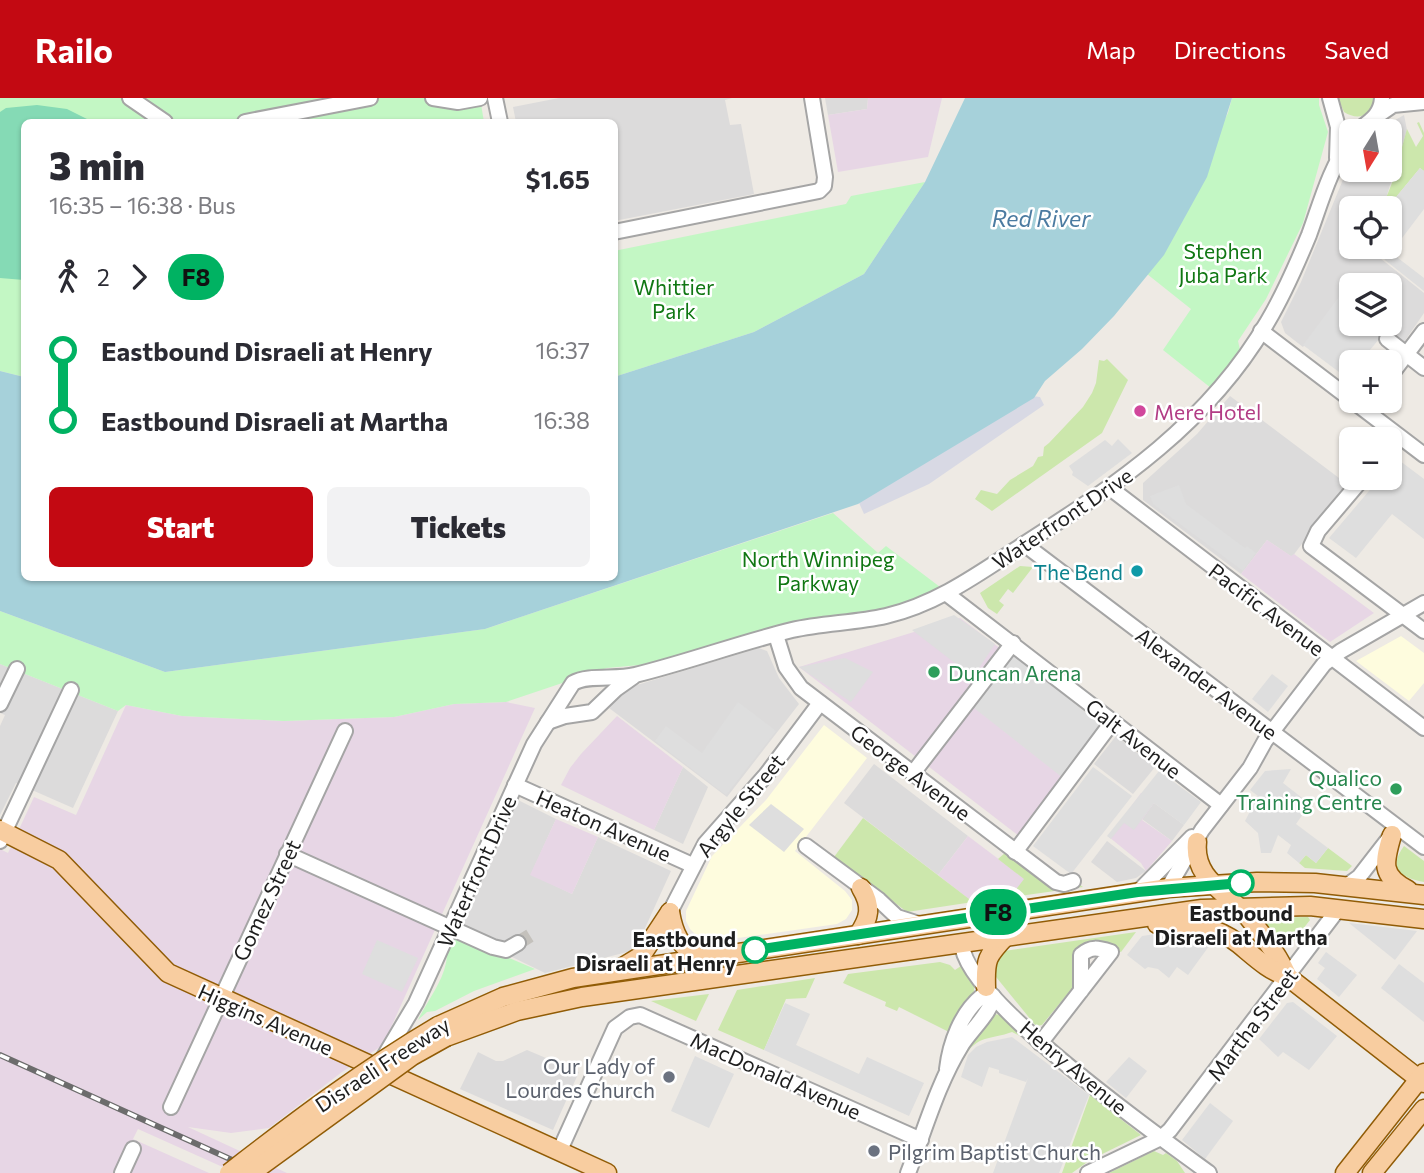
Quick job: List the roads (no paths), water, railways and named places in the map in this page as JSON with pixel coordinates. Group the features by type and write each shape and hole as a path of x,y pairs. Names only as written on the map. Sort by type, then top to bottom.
{"main road":[{"path":"1395,832 1386,856 1389,876 1393,883 1421,895"},
{"name":"Higgins Avenue","path":"1,834 59,860 168,973 607,1173"},
{"path":"1199,836 1197,861 1204,875 1239,907 1282,964 1288,977"},
{"name":"Disraeli Freeway","path":"251,1173 477,1007 522,990 617,970 1168,888 1280,882 1348,885 1421,895"},
{"path":"858,934 870,911 861,888"},
{"path":"1129,918 1153,904 1168,888"},
{"path":"961,942 982,926 1026,919 1063,903"},
{"name":"Disraeli Freeway","path":"229,1173 400,1048 442,1031 550,1003 1202,909 1274,906 1339,908 1424,919"},
{"path":"670,912 676,937 688,951 699,958"},
{"path":"617,970 641,956 670,912"},
{"path":"1076,926 1173,923 1198,925 1231,938 1271,971 1288,977 1422,1078 1345,1173"},
{"path":"989,992 986,971 990,953 1006,936"},
{"path":"1372,1173 1424,1109"}],"street":[{"path":"130,98 161,119"},
{"path":"261,119 370,98"},
{"path":"433,98 458,102 480,98"},
{"path":"495,98 499,119"},
{"path":"618,231 811,194 824,186 825,173 812,98"},
{"path":"1373,119 1381,108 1382,98"},
{"path":"1373,119 1393,105 1424,102"},
{"name":"Waterfront Drive","path":"1332,105 1338,127 1337,159"},
{"name":"Waterfront Drive","path":"384,1072 534,744 576,682 634,676 813,626 890,615 947,594 1110,488 1172,439 1198,414 1261,331 1307,239 1339,156"},
{"path":"1261,331 1339,386"},
{"path":"1402,360 1424,331"},
{"path":"1387,339 1424,368"},
{"path":"1372,413 1383,427"},
{"path":"1402,445 1424,455"},
{"name":"Pacific Avenue","path":"1110,488 1424,728"},
{"path":"1353,490 1318,531 1311,546 1424,631"},
{"name":"Alexander Avenue","path":"1024,544 1272,732 1395,832 1424,847"},
{"name":"Galt Avenue","path":"947,594 1221,805"},
{"path":"1168,888 1199,836 1324,664 1424,603"},
{"name":"George Avenue","path":"776,635 790,674 820,703 1056,882 1064,884 1073,881"},
{"path":"913,773 1013,643"},
{"path":"0,704 16,669"},
{"name":"Waterfront Drive","path":"548,722 592,712 634,676"},
{"path":"587,679 597,683 600,688 603,696 600,705"},
{"path":"569,689 569,704 582,713"},
{"path":"1,834 71,690"},
{"name":"Argyle Street","path":"670,912 705,844 766,775 820,703"},
{"path":"1016,852 1113,721"},
{"name":"Gomez Street","path":"171,1107 345,731"},
{"name":"Heaton Avenue","path":"515,785 692,865"},
{"path":"1348,885 1359,877 1395,832"},
{"path":"1138,892 1191,838 1199,836"},
{"path":"806,846 879,900 897,917 919,924"},
{"path":"287,854 506,950 517,943"},
{"name":"Martha Street","path":"1161,1138 1202,1090 1339,908"},
{"name":"Henry Avenue","path":"961,942 967,962 989,992 1040,1043 1209,1173"},
{"path":"1040,1043 1081,991"},
{"path":"908,1173 947,1069 968,1034 991,1008 989,992"},
{"name":"MacDonald Avenue","path":"559,1152 615,1028 629,1017 640,1015 921,1140"},
{"path":"1088,1173 1161,1138"},
{"path":"122,1173 133,1149"}],"water":[{"name":"Red River","path":"965,98 1232,98 1207,177 1164,255 1114,316 1045,381 1034,398 858,504 485,629 165,672 0,611 0,371 21,376 21,581 618,581 618,376 754,332 864,274 925,182"}],"tunnel":[{"path":"518,943 531,935"}],"railway":[{"path":"0,1055 261,1173"}],"place":[{"name":"Mere Hotel","path":"1140,411"},
{"name":"The Bend","path":"1137,571"},
{"name":"Duncan Arena","path":"934,672"},
{"name":"Qualico Training Centre","path":"1396,789"},
{"name":"Eastbound Disraeli at Martha","path":"1241,883"},
{"name":"Eastbound Disraeli at Henry","path":"755,950"},
{"name":"Our Lady of Lourdes Church","path":"669,1077"},
{"name":"Pilgrim Baptist Church","path":"874,1151"}],"park label":[{"name":"Stephen Juba Park","path":"1223,262"},
{"name":"Whittier Park","path":"674,298"},
{"name":"North Winnipeg Parkway","path":"818,570"}]}
